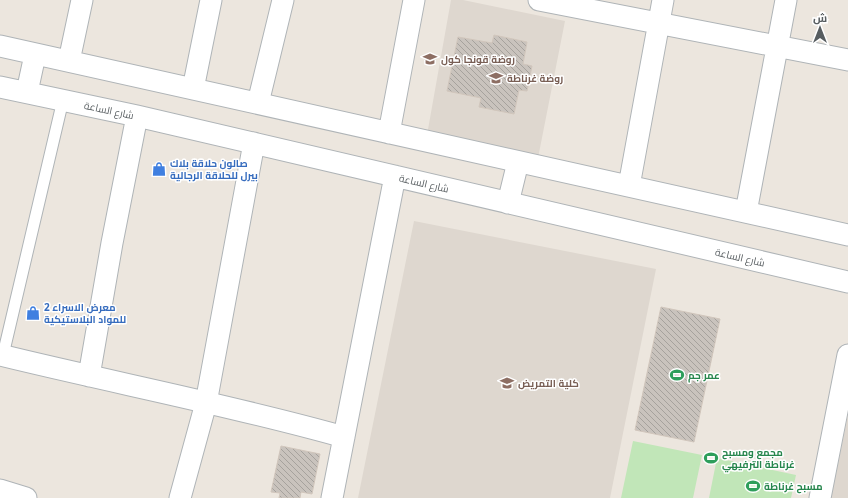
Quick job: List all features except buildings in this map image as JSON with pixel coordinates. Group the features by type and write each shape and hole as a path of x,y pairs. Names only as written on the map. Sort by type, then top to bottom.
{"street":[{"path":"69,61 82,0"},
{"path":"193,89 211,0"},
{"path":"258,103 283,0"},
{"path":"389,133 414,0"},
{"path":"539,0 848,60"},
{"path":"628,186 663,0"},
{"path":"746,212 786,0"},
{"path":"0,46 848,235"},
{"path":"27,92 35,55"},
{"name":"شارع الساعة","path":"0,86 254,143 848,282"},
{"path":"89,376 112,243 137,116"},
{"path":"180,498 206,403 254,143"},
{"path":"508,203 518,162"},
{"path":"332,498 394,176"},
{"path":"2,355 344,436"},
{"path":"820,498 848,356"},
{"path":"0,490 26,498"}],"lane":[{"path":"2,355 63,100"}],"shaded area":[{"name":"روضة غرناطة","path":"451,0 463,0 565,21 538,158 427,135"},
{"name":"كلية التمريض","path":"414,221 656,269 610,498 358,498"},
{"path":"848,415 848,498 831,498"}],"green space":[{"path":"633,441 702,455 693,498 621,498"},
{"name":"مسبح غرناطة","path":"717,458 796,475 791,498 709,498"}],"place":[{"name":"روضة قونجا كول","path":"430,59"},
{"name":"روضة غرناطة","path":"496,78"},
{"name":"صالون حلاقة بلاك بيرل للحلاقة الرجالية","path":"159,169"},
{"name":"معرض الاسراء 2 للمواد البلاستيكية","path":"33,313"},
{"name":"عمر جم","path":"677,375"},
{"name":"كلية التمريض","path":"507,383"},
{"name":"مجمع ومسبح غرناطة الترفيهي","path":"711,458"},
{"name":"مسبح غرناطة","path":"753,486"}]}
